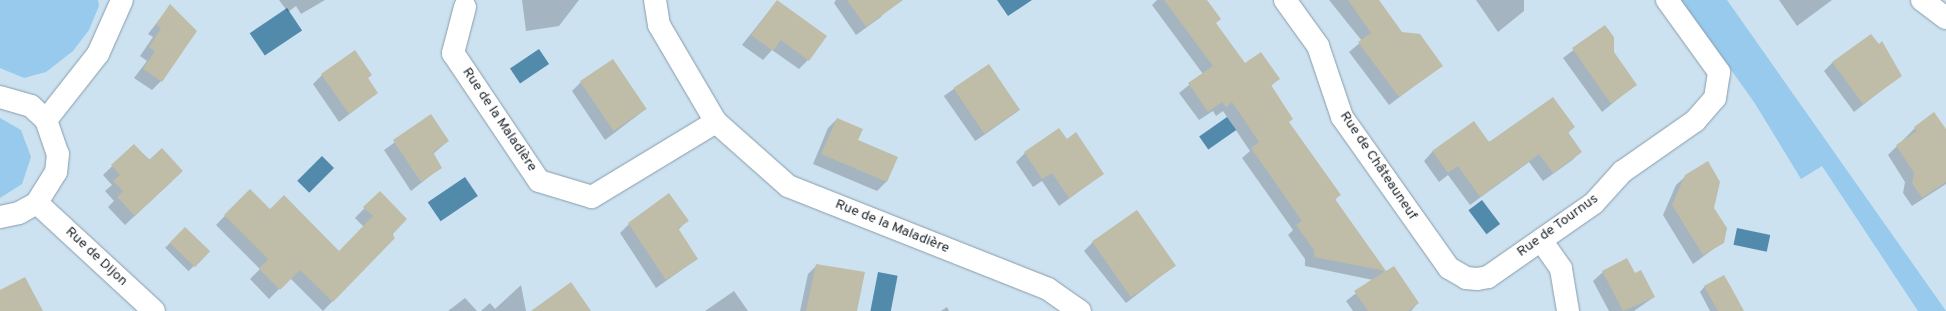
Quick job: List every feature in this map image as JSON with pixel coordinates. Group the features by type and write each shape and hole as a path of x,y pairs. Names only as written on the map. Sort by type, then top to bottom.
{"street":[{"path":"46,120 98,54 122,0"},
{"name":"Rue de la Maladière","path":"655,0 659,25 716,122 788,186 1048,289 1080,311"},
{"name":"Rue de Châteauneuf","path":"1285,0 1318,46 1342,117 1449,268 1466,278"},
{"name":"Rue de Tournus","path":"1466,278 1488,277 1594,203 1622,172 1694,121 1715,98 1719,72 1667,0"},
{"path":"1922,0 1946,18"},
{"name":"Rue de la Maladière","path":"465,7 453,53 539,181 592,197 716,122"},
{"path":"0,97 31,106 46,120 58,154 54,178 37,202 19,213 0,217"},
{"name":"Rue de Dijon","path":"37,202 154,311"},
{"path":"1541,240 1561,269 1568,311"}],"shaded area":[{"path":"0,0 98,0 99,6 89,30 73,51 46,72 24,78 0,68"},
{"path":"997,0 1032,0 1008,16"},
{"path":"1681,0 1727,0 1946,311 1918,311 1822,166 1801,179 1754,102"},
{"path":"287,8 302,30 265,56 250,33"},
{"path":"539,49 549,64 520,83 510,69"},
{"path":"1227,117 1236,130 1208,150 1199,137"},
{"path":"0,118 21,130 31,157 22,184 0,198"},
{"path":"322,156 334,168 309,193 297,181"},
{"path":"465,177 478,196 441,221 428,202"},
{"path":"1482,200 1500,224 1486,234 1468,210"},
{"path":"1737,228 1770,235 1767,252 1733,245"},
{"path":"878,272 898,276 891,311 870,311"}],"building":[{"path":"777,0 827,36 809,61 781,40 773,51 751,35"},
{"path":"847,0 903,0 866,27"},
{"path":"1164,0 1207,0 1221,19 1216,23 1245,63 1261,52 1280,79 1271,85 1293,119 1289,122 1341,195 1335,199 1386,271 1394,266 1419,303 1408,311 1368,311 1354,291 1385,271 1314,257 1314,250 1296,225 1302,221 1251,148 1259,142 1232,102 1226,107 1222,102 1208,112 1188,83 1213,66"},
{"path":"1348,0 1379,0 1402,32 1420,34 1443,66 1399,97 1358,42 1371,33"},
{"path":"170,4 197,31 162,82 143,69 155,51 149,47 161,28 156,24"},
{"path":"1605,25 1614,37 1614,52 1637,85 1611,104 1572,48"},
{"path":"1871,34 1879,44 1882,41 1902,76 1863,104 1832,62"},
{"path":"355,50 372,75 368,78 378,93 349,114 321,74"},
{"path":"613,59 647,109 613,131 580,81"},
{"path":"989,64 1020,110 984,134 953,88"},
{"path":"1553,97 1575,127 1568,132 1582,152 1553,173 1539,154 1480,197 1458,166 1448,173 1432,151 1474,121 1489,142"},
{"path":"1934,112 1946,129 1946,182 1922,198 1912,183 1914,173 1896,145 1917,131 1914,127"},
{"path":"431,114 449,141 433,152 442,168 421,182 393,140"},
{"path":"837,118 863,129 858,140 898,157 887,182 821,154"},
{"path":"1059,128 1067,139 1076,132 1104,174 1069,198 1052,173 1042,179 1024,152"},
{"path":"134,144 149,160 162,148 183,171 135,216 117,197 123,191 113,181 120,175 111,165"},
{"path":"1708,161 1720,182 1714,208 1727,228 1724,243 1703,255 1672,205 1685,175"},
{"path":"250,189 270,209 284,195 339,251 373,216 363,207 380,191 407,219 392,235 395,238 333,302 300,270 280,290 259,269 268,259 224,215"},
{"path":"669,193 689,221 678,228 698,259 666,280 628,223"},
{"path":"1137,210 1176,266 1131,297 1092,242"},
{"path":"185,227 210,251 195,267 170,243"},
{"path":"1627,258 1635,273 1641,270 1655,297 1623,311 1602,271"},
{"path":"816,264 865,272 857,311 806,311"},
{"path":"1724,275 1744,311 1718,311 1710,297 1704,286"},
{"path":"25,277 43,311 0,311 0,290"},
{"path":"571,282 591,311 531,311"}]}
